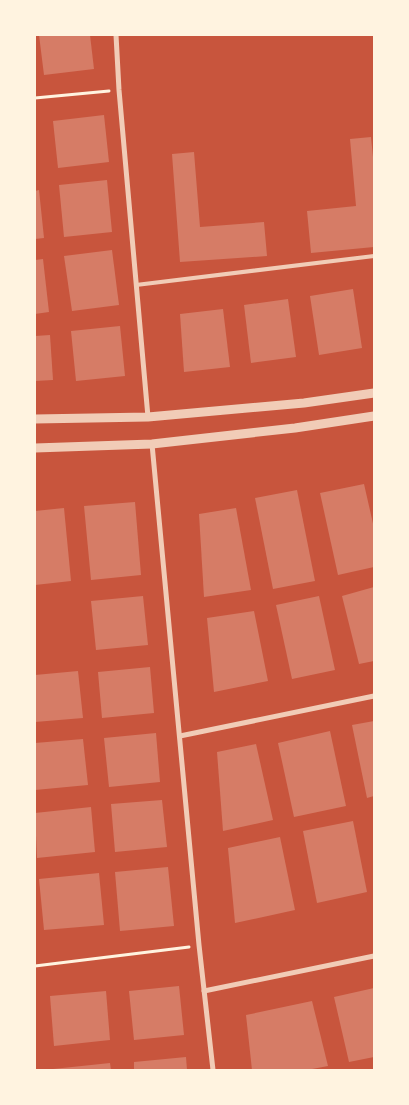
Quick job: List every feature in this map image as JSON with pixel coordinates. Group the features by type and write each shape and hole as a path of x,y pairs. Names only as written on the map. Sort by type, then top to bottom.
{"street":[{"path":"116,35 119,90 148,417"},
{"path":"35,419 148,417 304,403 374,393"},
{"path":"35,448 152,444 295,428 374,416"},
{"path":"152,444 199,945 214,1070"},
{"path":"180,736 374,696"},
{"path":"204,991 374,956"}],"lane":[{"path":"136,284 374,256"}],"path":[{"path":"35,98 119,90"},
{"path":"35,966 199,945"}],"building":[{"path":"39,35 90,35 94,69 44,75"},
{"path":"104,115 109,162 58,168 53,121"},
{"path":"371,137 374,167 374,247 311,253 307,211 356,206 350,139"},
{"path":"194,152 200,227 264,222 267,256 180,262 172,154"},
{"path":"107,180 112,232 64,237 59,185"},
{"path":"39,190 44,238 35,239 35,191"},
{"path":"112,250 119,305 72,311 64,256"},
{"path":"43,259 49,312 35,314 35,260"},
{"path":"353,289 362,348 319,355 310,296"},
{"path":"288,299 296,357 251,363 244,305"},
{"path":"223,309 230,367 184,372 180,314"},
{"path":"120,326 125,376 76,381 71,331"},
{"path":"50,335 53,380 35,381 35,336"},
{"path":"364,484 374,528 374,567 338,575 320,493"},
{"path":"297,490 315,581 273,589 255,498"},
{"path":"135,502 141,575 91,580 84,506"},
{"path":"64,508 71,581 35,585 35,511"},
{"path":"236,508 251,590 204,597 199,514"},
{"path":"374,587 374,661 359,664 342,596"},
{"path":"143,596 148,645 96,650 91,601"},
{"path":"319,596 335,670 292,679 276,605"},
{"path":"254,611 268,681 214,692 207,618"},
{"path":"150,667 154,713 102,718 98,672"},
{"path":"78,671 83,718 35,722 35,675"},
{"path":"374,721 374,796 367,798 352,725"},
{"path":"330,731 346,806 294,817 278,743"},
{"path":"156,733 160,782 109,787 104,738"},
{"path":"83,739 88,785 35,790 35,743"},
{"path":"256,744 273,820 223,831 217,752"},
{"path":"162,800 167,847 115,852 111,804"},
{"path":"91,807 95,852 37,858 35,813"},
{"path":"353,821 367,892 317,903 303,831"},
{"path":"280,837 295,910 235,923 228,848"},
{"path":"168,867 174,926 120,931 115,872"},
{"path":"99,873 104,925 44,930 39,879"},
{"path":"179,986 184,1035 134,1040 129,991"},
{"path":"374,988 374,1057 349,1062 334,997"},
{"path":"106,991 110,1040 54,1046 50,996"},
{"path":"312,1001 328,1066 307,1070 252,1070 246,1015"},
{"path":"186,1057 187,1070 134,1070 134,1062"},
{"path":"110,1063 111,1070 53,1070 53,1069"}]}
